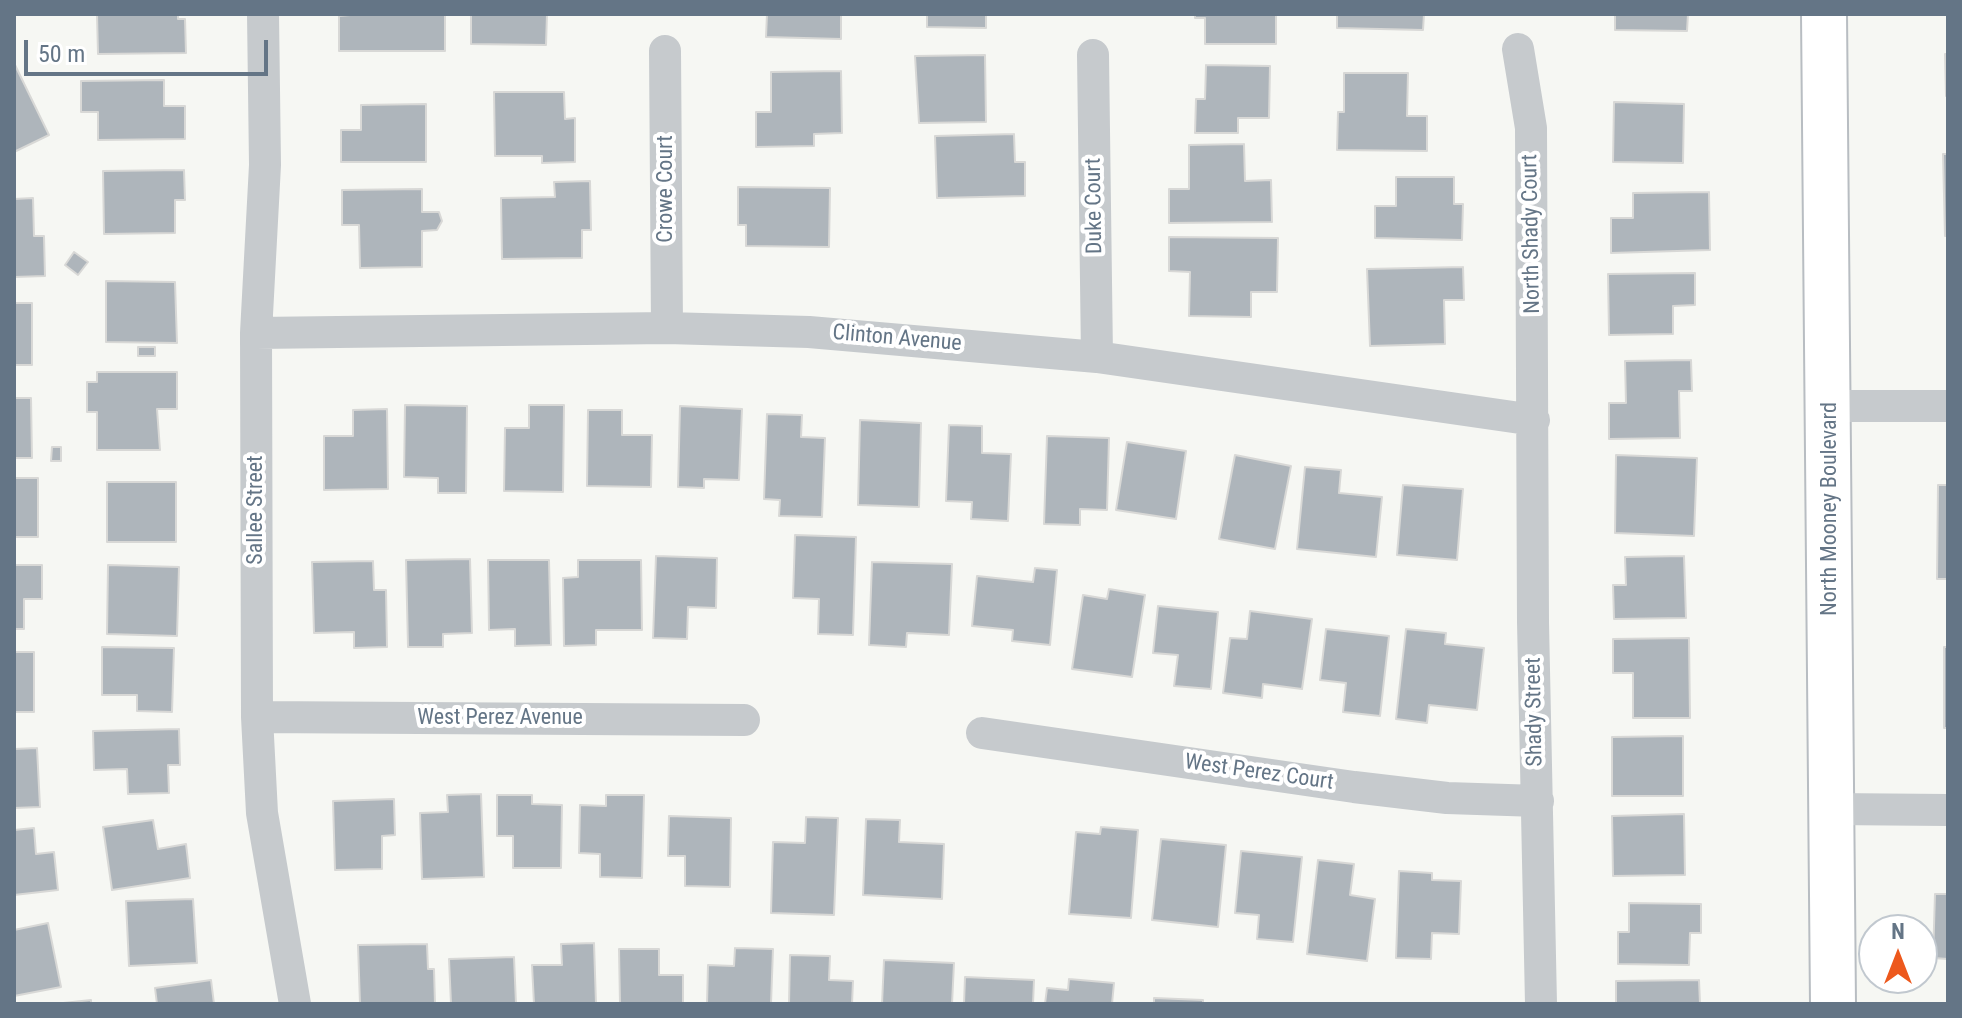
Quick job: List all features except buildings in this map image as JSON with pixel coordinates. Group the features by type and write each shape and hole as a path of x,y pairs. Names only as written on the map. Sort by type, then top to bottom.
{"street":[{"name":"Sallee Street","path":"263,14 265,165 256,333 257,717 262,813 295,1004"},
{"name":"North Mooney Boulevard","path":"1824,14 1830,406 1833,1004"},
{"name":"North Shady Court","path":"1518,49 1531,128 1534,420"},
{"name":"Crowe Court","path":"665,51 667,328"},
{"name":"Duke Court","path":"1093,55 1097,357"},
{"name":"Clinton Avenue","path":"256,333 667,328 824,333 1097,357 1534,420"},
{"path":"1830,406 1948,406"},
{"name":"Shady Street","path":"1534,420 1541,1004"},
{"name":"West Perez Avenue","path":"257,717 744,720"},
{"name":"West Perez Court","path":"982,733 1385,790 1538,801"},
{"path":"1830,809 1948,810"}]}
